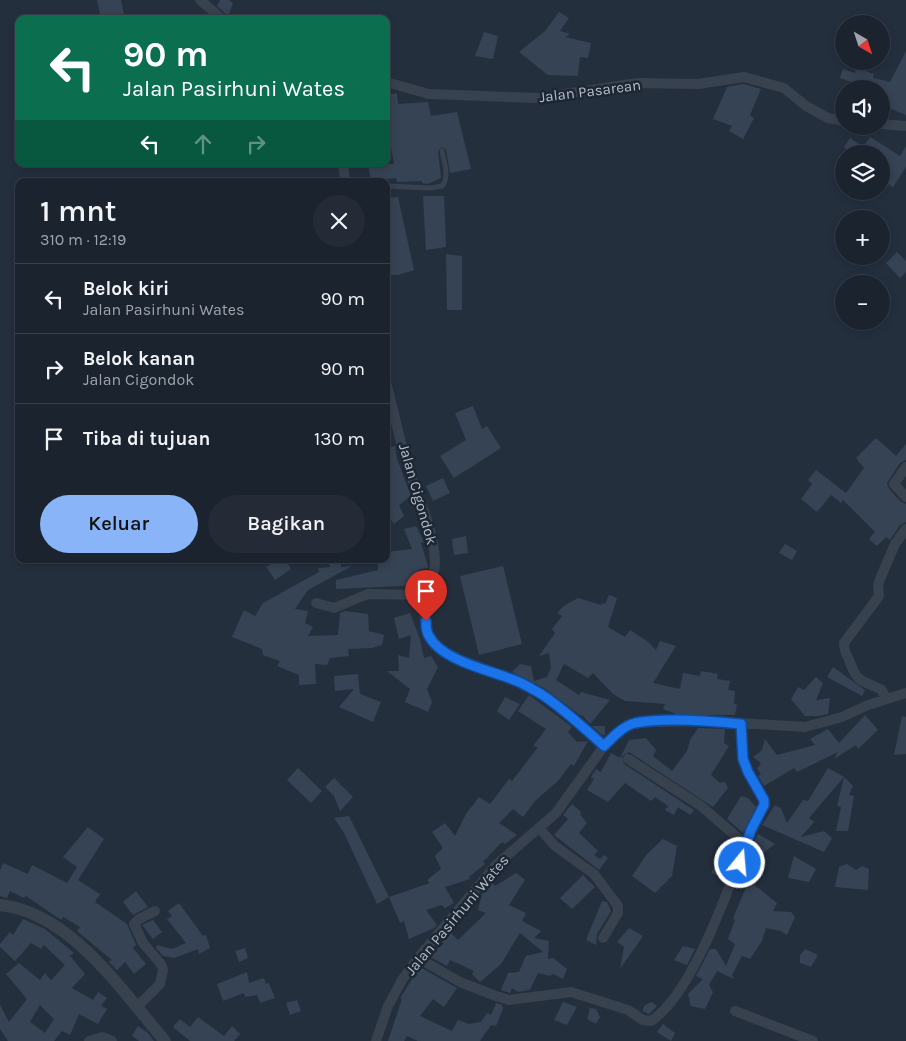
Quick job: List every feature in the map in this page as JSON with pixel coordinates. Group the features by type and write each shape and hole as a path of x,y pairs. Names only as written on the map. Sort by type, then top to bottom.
{"street":[{"path":"200,0 217,15"},
{"name":"Jalan Pasarean","path":"390,83 429,94 522,98 548,97 638,83 698,84 744,77 784,88 806,106 828,118 835,119"},
{"path":"890,125 906,126"},
{"name":"Jalan Cigondok","path":"390,397 414,484 424,506 435,548 435,567 426,595 428,635 433,642 448,654 484,671 514,680 540,693 560,706 604,746"},
{"path":"906,467 894,484 906,497"},
{"path":"886,699 882,690 860,680 852,673 850,662 844,652 844,643 879,596 878,585 880,579 895,544 906,529"},
{"path":"316,603 334,608 368,594 426,595"},
{"name":"Jalan Pasirhuni Wates","path":"376,1041 388,1006 402,980 418,958 496,865 556,813 604,746 623,729 635,723 709,721 741,724 766,723 805,727 821,724 906,692"},
{"path":"418,958 460,982 510,1000 572,992 628,1010 643,1020 651,1022 657,1018 678,991 704,947 740,863 745,844 764,805 764,800 743,759 741,724"},
{"path":"628,759 701,806 745,844"},
{"path":"539,828 555,846 594,874 618,906 618,913 602,938"},
{"path":"0,905 26,910 58,928 96,961 165,1041"},
{"path":"136,1008 157,988 162,978 162,966 143,943 134,924 139,919 155,911"},
{"path":"735,1011 813,1041"},
{"path":"89,1041 102,1037 112,1041"}],"lane":[{"path":"390,186 430,188 442,186 446,181 447,174 442,151"}],"building":[{"path":"97,0 121,0 124,15 100,15"},
{"path":"220,0 229,0 233,3 228,15 217,6"},
{"path":"559,12 569,18 560,31 570,34 565,37 591,43 588,58 580,57 578,76 548,75 519,52 545,31"},
{"path":"484,32 498,36 493,59 475,56"},
{"path":"906,51 906,115 890,108 890,82"},
{"path":"843,70 855,73 856,70 862,70 874,74 873,78 882,80 846,80 840,78"},
{"path":"744,84 761,89 750,115 754,118 743,139 729,131 732,126 713,119 727,87"},
{"path":"397,93 398,104 428,102 431,116 457,112 471,169 450,173 446,150 442,147 438,151 441,178 428,184 422,183 422,181 397,182 396,178 370,178 369,167 390,167 390,164 394,164 390,142 390,94"},
{"path":"870,137 883,145 864,145"},
{"path":"850,138 860,145 845,145"},
{"path":"906,146 906,167 893,187 890,185 890,150 900,156"},
{"path":"423,196 444,196 446,247 426,250"},
{"path":"398,197 414,270 398,275 390,275 390,198"},
{"path":"897,252 906,261 906,272 900,278 888,265 890,265 890,259"},
{"path":"446,254 462,256 462,310 447,310"},
{"path":"473,406 482,429 487,426 501,448 454,478 440,456 466,440 455,413"},
{"path":"876,438 896,456 906,444 906,460 900,463 887,483 889,489 901,502 906,504 906,522 900,525 890,540 886,537 877,546 869,539 875,532 843,500 841,503 831,495 817,512 801,499 812,484 808,480 816,470 846,493 864,468 856,458"},
{"path":"395,446 397,459 411,496 399,505 404,516 394,524 390,518 390,447"},
{"path":"443,478 450,493 433,501 426,486"},
{"path":"416,526 424,542 421,543 428,568 418,570 423,581 421,585 336,589 336,580 378,570 378,563 390,563 390,552 412,549 404,529"},
{"path":"466,536 468,553 454,555 452,539"},
{"path":"785,544 797,551 792,560 779,553"},
{"path":"272,563 287,563 291,569 275,580 266,567"},
{"path":"329,563 341,563 341,567 352,566 308,590 295,609 308,611 305,623 313,627 308,636 338,635 340,613 345,611 368,614 369,631 384,635 382,645 372,648 348,649 349,656 330,658 327,665 315,664 316,684 299,685 299,675 277,666 280,661 263,655 262,649 232,637 244,610 255,616 263,603 319,572 318,568 330,567"},
{"path":"503,566 522,644 479,655 460,576"},
{"path":"609,595 617,598 608,627 625,637 630,630 647,641 656,650 660,641 676,646 653,683 680,689 683,673 700,676 701,671 718,674 717,679 730,681 728,690 735,691 734,704 737,704 735,715 679,715 663,709 665,704 625,701 613,694 593,673 588,678 564,664 556,680 579,695 581,692 610,700 590,724 582,715 544,688 512,672 520,664 531,666 534,681 547,677 551,668 549,653 539,656 555,633 552,629 562,616 557,613 565,605 578,598 601,605 602,603 605,604"},
{"path":"410,613 420,639 424,658 431,656 438,667 427,689 432,702 428,712 405,702 410,689 387,671 399,671 398,655 409,658 411,635 399,639 394,618"},
{"path":"833,667 865,690 862,696 827,677"},
{"path":"358,674 360,694 381,702 373,722 339,707 354,689 335,691 334,676"},
{"path":"816,677 823,683 816,700 830,698 828,714 805,716 791,699 798,687 804,690"},
{"path":"529,695 572,727 568,732 577,742 588,741 574,766 571,764 558,781 536,800 523,817 513,809 499,823 517,835 505,844 502,842 483,862 485,864 469,877 470,879 445,887 454,903 445,908 442,905 426,910 437,925 409,939 404,921 400,923 389,897 430,883 427,880 441,869 435,856 443,848 432,832 445,823 455,836 466,814 479,797 490,804 509,779 512,781 538,747 533,746 546,729 518,711"},
{"path":"505,697 520,704 509,720 497,711"},
{"path":"865,715 878,730 858,749 856,745 834,759 838,752 797,772 794,768 764,786 758,776 761,774 757,769 761,763 753,757 762,750 765,739 777,755 815,745 810,739 828,729 839,743"},
{"path":"902,716 906,717 906,754 894,755"},
{"path":"592,726 605,726 605,735 602,735"},
{"path":"698,728 725,729 724,743 729,746 711,775 720,783 725,782 728,788 713,807 629,752 622,756 624,764 694,810 690,815 678,807 674,815 665,810 668,806 655,797 651,801 625,783 608,802 587,790 594,779 591,777 596,769 601,772 611,753 620,758 629,740 646,738 656,750 653,756 672,771 687,751 690,740"},
{"path":"298,768 322,791 311,803 287,780"},
{"path":"828,768 844,777 809,818 814,822 801,837 824,831 832,838 824,852 762,825 775,805 781,808 787,823 803,800 808,801"},
{"path":"844,777 853,786 849,795 854,796 848,831 836,831 841,807 837,806"},
{"path":"334,778 353,797 340,811 334,796 325,787"},
{"path":"741,796 748,798 756,807 743,833 727,819"},
{"path":"572,804 581,812 580,814 587,823 579,833 598,851 594,855 600,859 604,855 608,858 599,870 554,835 568,819 563,815"},
{"path":"349,816 389,897 377,904 344,833 334,818"},
{"path":"88,827 104,839 78,880 100,894 95,902 127,924 136,945 133,948 146,964 134,974 125,962 117,970 109,962 112,960 77,931 80,927 63,917 61,920 26,896 24,898 10,891 7,898 0,896 0,871 3,863 28,874 32,865 67,883 77,867 63,857"},
{"path":"758,834 775,844 762,854 753,844"},
{"path":"663,839 677,846 672,876 655,893 632,876 647,854"},
{"path":"794,856 816,869 809,882 788,878"},
{"path":"716,862 730,866 725,878 711,873"},
{"path":"847,864 856,870 862,866 869,869 868,890 835,887 839,867"},
{"path":"745,865 750,865 757,873 751,882 777,903 773,911 791,912 795,917 787,935 781,931 766,928 762,941 750,959 742,956 732,975 734,979 717,971 709,985 713,992 705,1009 691,1006 688,994 703,979 696,976 710,949 716,949 726,966 735,944 728,939 735,920 733,918 747,885 740,879"},
{"path":"516,873 525,880 509,905 526,913 522,921 541,931 534,938 549,941 548,959 553,958 567,969 563,979 553,974 550,976 538,973 530,990 518,992 512,988 510,993 501,990 508,973 519,972 526,956 543,952 520,933 501,964 480,982 472,974 474,971 450,960 447,966 429,956 444,943 442,942 450,932 458,940 486,913 478,910 482,894 491,882 495,886"},
{"path":"583,875 595,887 572,909 560,898"},
{"path":"136,891 148,907 133,915 123,902"},
{"path":"602,901 607,902 611,911 597,934 596,945 586,940"},
{"path":"179,903 203,936 206,935 210,948 199,954 198,949 174,958 163,956 156,948 157,945 172,949 186,943 167,919 172,916 168,911"},
{"path":"23,919 45,929 74,953 70,956 85,974 72,988 93,1000 98,992 107,998 101,1006 107,1009 98,1024 79,1014 70,1035 62,1031 54,1041 8,1041 0,1029 0,1005 9,1022 27,999 6,974 19,963 40,980 45,973 51,980 65,965 44,945 41,949 31,943 15,961 0,947 0,944 10,932 13,935","holes":["40,1005 54,1019 45,1033 30,1022"]},
{"path":"153,920 162,932 153,939 142,925"},
{"path":"629,928 643,936 620,969 624,947 617,942"},
{"path":"683,946 695,949 687,965 674,960"},
{"path":"245,948 248,958 239,962 235,951"},
{"path":"805,949 818,955 811,967 800,963 800,955"},
{"path":"420,967 457,988 444,1007 433,999 420,1016 452,1031 458,1020 469,1024 481,1022 487,1013 491,1015 496,1003 502,1005 503,1009 496,1026 491,1025 480,1041 418,1041 407,1036 404,1041 388,1041 402,999 400,998"},
{"path":"247,972 249,983 264,978 266,984 269,983 275,998 260,1003 257,995 245,997 244,993 223,1001 217,984"},
{"path":"297,1000 301,1011 290,1015 286,1003"},
{"path":"563,1002 577,1007 567,1025 554,1020"},
{"path":"652,1002 657,1006 649,1014 642,1011 645,1005"},
{"path":"590,1008 596,1009 600,1017 596,1024 587,1019"},
{"path":"198,1017 224,1036 232,1026 240,1034 234,1041 190,1041 173,1027 180,1019 190,1027"},
{"path":"663,1024 675,1033 671,1041 657,1032"},
{"path":"138,1026 148,1033 154,1041 139,1041 132,1036"}],"route":[{"path":"426,621 428,635 433,642 448,654 484,671 514,680 540,693 560,706 604,746 623,729 635,723 709,721 741,724 743,759 764,800 764,805 745,844 740,863"}]}
